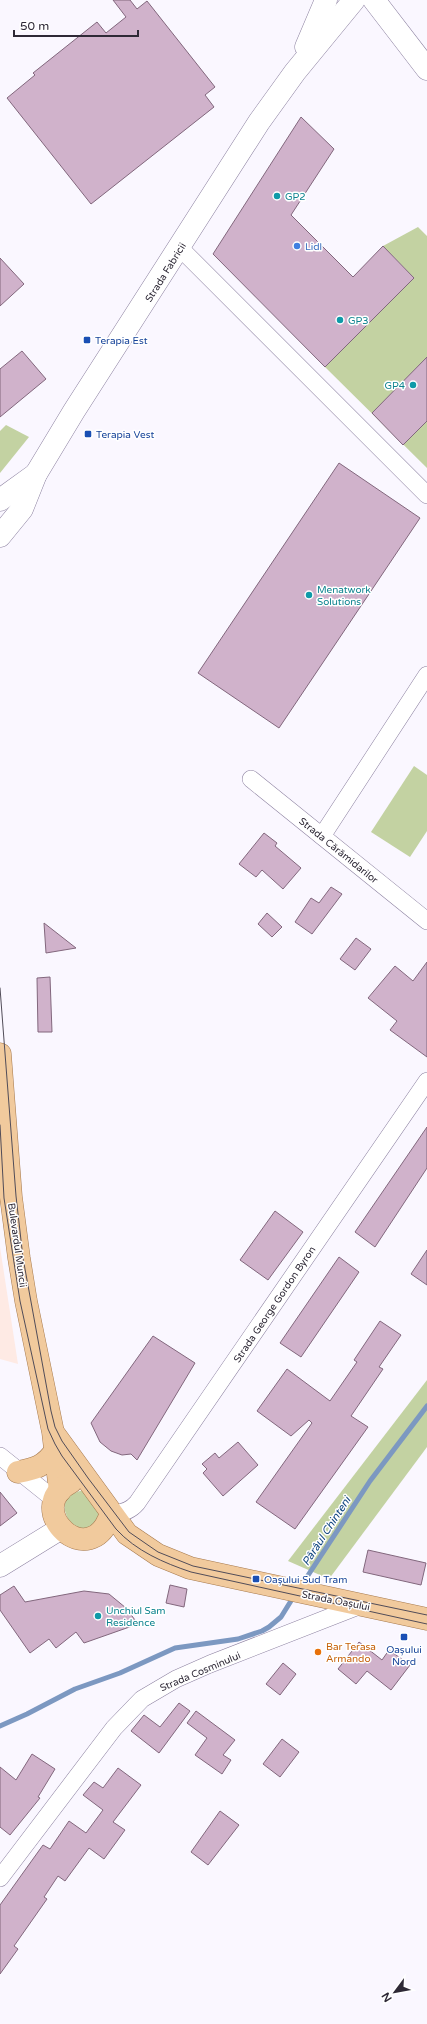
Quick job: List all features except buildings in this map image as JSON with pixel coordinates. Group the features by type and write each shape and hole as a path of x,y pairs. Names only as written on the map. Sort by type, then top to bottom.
{"main road":[{"name":"Strada Fabricii","path":"295,72 326,0"},
{"name":"Strada Fabricii","path":"0,536 22,509 36,474 74,411 180,248 259,122 295,72 354,0"},
{"path":"374,1 427,69"},
{"name":"Strada Fabricii","path":"0,500 36,474"},
{"name":"Bulevardul Muncii","path":"0,1054 11,1197 26,1301 54,1442 58,1495"},
{"path":"18,1472 34,1469 44,1464 54,1442"},
{"name":"Bulevardul Muncii","path":"54,1442 85,1479"},
{"path":"85,1479 111,1513 104,1529 90,1538 74,1538 60,1529 54,1514 58,1495 72,1481 85,1479"},
{"name":"Strada Oașului","path":"111,1513 121,1527 134,1540 172,1562 190,1568 333,1600 427,1618"},
{"path":"0,1566 60,1529"},
{"name":"Strada Oașului","path":"90,1538 134,1540"}],"street":[{"path":"180,248 427,495"},
{"path":"322,836 427,675"},
{"name":"Strada Cărămidarilor","path":"251,779 427,921"},
{"name":"Strada George Gordon Byron","path":"111,1513 125,1512 132,1509 137,1503 427,1080"},
{"path":"0,1456 18,1472 58,1495"},
{"name":"Strada Cosminului","path":"0,1878 114,1728 142,1699 176,1679 210,1664 360,1605"}],"shaded area":[{"path":"0,1247 18,1364 0,1359"}],"green space":[{"path":"418,227 427,236 427,468 325,367 414,278 383,246"},
{"path":"6,425 29,437 0,473 0,431"},
{"path":"414,766 427,775 427,831 410,857 371,832"},
{"path":"427,1380 427,1447 329,1579 288,1561"},
{"path":"84,1490 101,1516 93,1529 74,1528 65,1510 66,1500 76,1492"}],"waterway":[{"name":"Pârâul Chinteni","path":"301,1586 370,1481 427,1406"},
{"name":"Pârâul Chinteni","path":"0,1726 75,1689 120,1673 175,1648 238,1639 262,1631 281,1617 294,1596"}],"tram line":[{"path":"0,988 16,1196 23,1258 51,1411 55,1427 62,1441 129,1532 158,1552 193,1566 427,1615"},
{"path":"0,1125 4,1198 20,1301 48,1429 62,1456 116,1529 141,1550 171,1565 191,1572 427,1624"}],"place":[{"name":"GP2","path":"277,196"},
{"name":"Lidl","path":"297,246"},
{"name":"GP3","path":"340,320"},
{"name":"Terapia Est","path":"87,340"},
{"name":"GP4","path":"413,385"},
{"name":"Terapia Vest","path":"88,434"},
{"name":"Menatwork Solutions","path":"309,595"},
{"name":"Oașului Sud Tram","path":"256,1579"},
{"name":"Unchiul Sam Residence","path":"98,1616"},
{"name":"Oașului Nord","path":"404,1637"},
{"name":"Bar Terasa Armando","path":"318,1652"}]}
